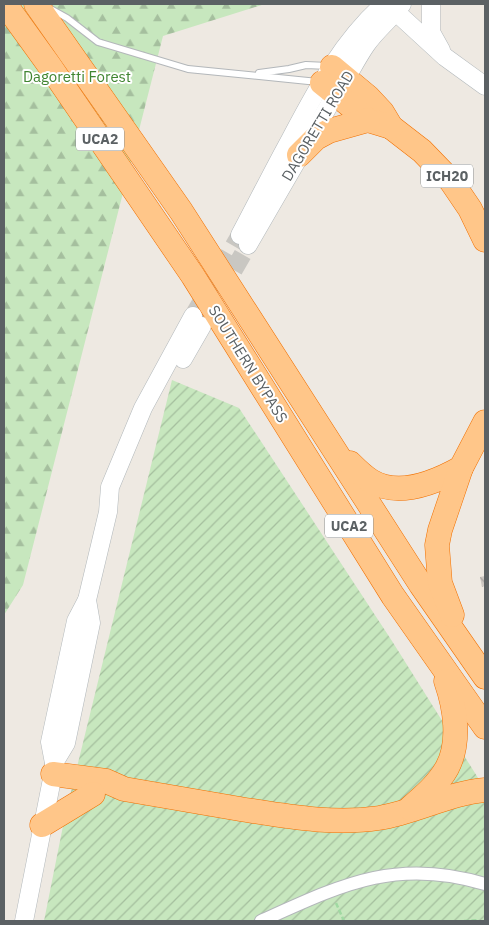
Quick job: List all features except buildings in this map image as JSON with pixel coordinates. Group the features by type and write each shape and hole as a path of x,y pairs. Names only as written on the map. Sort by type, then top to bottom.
{"highway":[{"name":"SOUTHERN BYPASS","path":"5,4 49,65 193,276 393,596 485,727"},
{"name":"SOUTHERN BYPASS","path":"36,4 181,212 421,585 485,677"},
{"path":"334,81 368,97 382,112 391,127"},
{"name":"ICH20","path":"334,81 368,120 391,127 422,151 451,180 470,209 485,240"},
{"path":"299,156 316,138 368,120"},
{"path":"485,422 461,468 440,530 437,545 440,583 446,601 451,614 485,672"},
{"path":"334,449 372,482 389,487 424,485 441,479 461,468"},
{"path":"405,812 427,794 439,780 448,767 452,751 455,732 453,701 438,661"},
{"path":"52,776 106,781 124,790 264,813 328,821 379,818 405,812 468,792 485,790"},
{"path":"52,776 93,794 108,795 124,790"},
{"path":"42,825 93,794"}],"main road":[{"path":"431,4 431,32 445,57"},
{"path":"391,6 445,57 485,86"},
{"name":"DAGORETTI ROAD","path":"334,81 299,156 244,240 334,81 365,22 391,6"},
{"path":"24,921 52,776 50,742 76,621 87,600 108,512 110,487 143,408 197,321"}],"street":[{"path":"261,921 330,891 379,877 406,873 441,874 467,878 485,884"}],"lane":[{"path":"41,4 67,18 98,42 188,69 334,81"},
{"path":"250,74 306,65 334,81"}],"path":[{"path":"330,891 344,921"},
{"path":"464,921 479,920"}],"green space":[{"name":"Dagoretti Forest","path":"4,4 265,4 163,36 23,585 4,615"},
{"path":"172,380 239,408 392,641 485,789 485,921 44,921 65,816"}],"tunnel":[{"path":"193,316 240,235"},
{"path":"207,317 248,245"}]}
